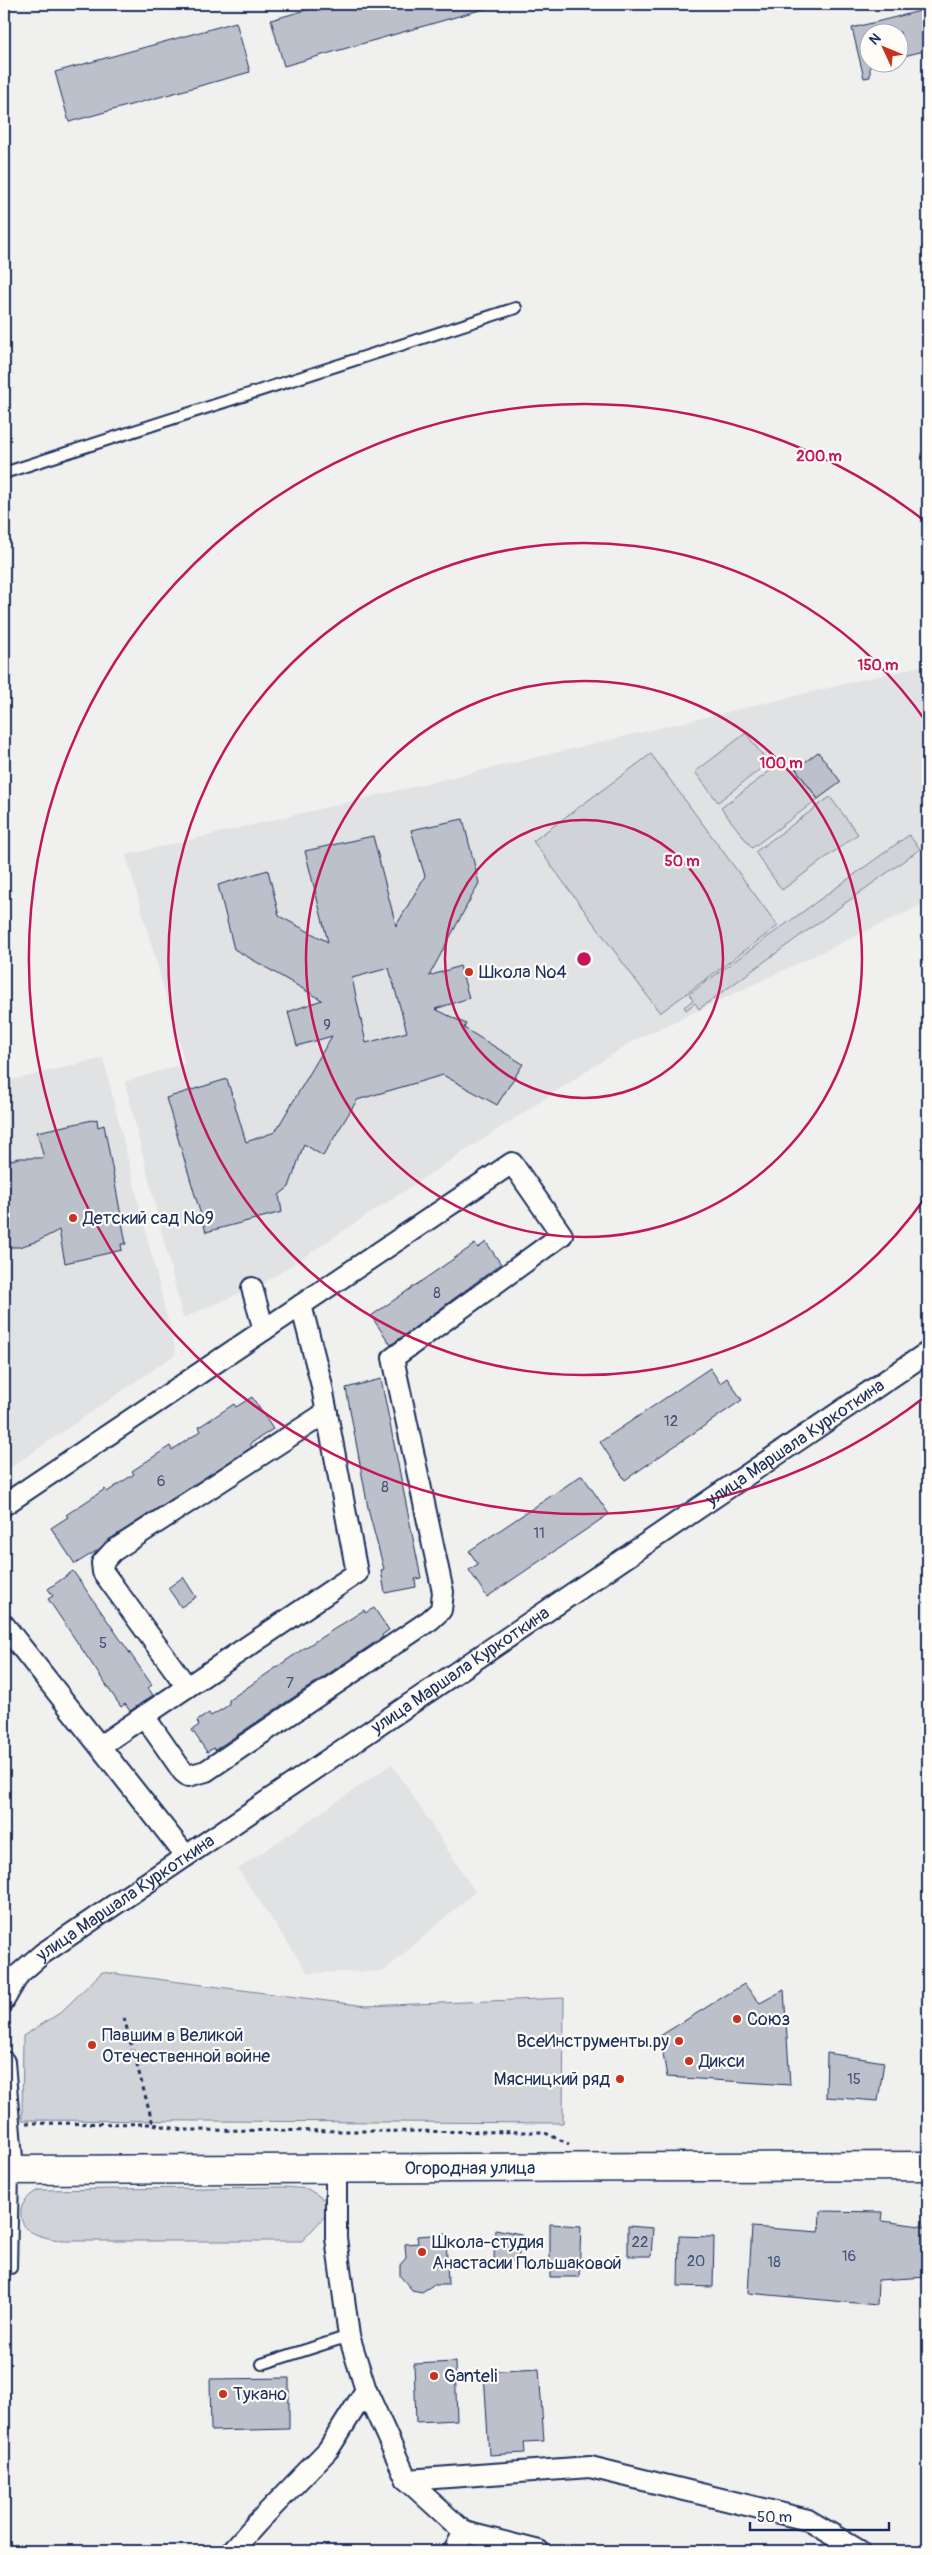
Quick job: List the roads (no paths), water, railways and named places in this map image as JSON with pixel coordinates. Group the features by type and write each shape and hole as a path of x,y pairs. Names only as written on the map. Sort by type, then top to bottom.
{"main road":[{"name":"Огородная улица","path":"8,2170 336,2167 928,2166"}],"street":[{"path":"4,1505 512,1163 562,1235 393,1358 444,1592 441,1610 430,1620 206,1771 188,1776 183,1772 144,1716"},
{"path":"252,1288 264,1330"},
{"path":"100,1746 358,1573 326,1412 301,1305"},
{"name":"улица Маршала Куркоткина","path":"5,1992 19,1974 42,1954 928,1352"},
{"path":"187,1687 103,1572 102,1563 113,1551 326,1412"},
{"path":"4,1625 186,1856"},
{"path":"4,2062 8,2170"},
{"path":"336,2167 336,2238 349,2336 366,2390 407,2480 464,2532 535,2551"},
{"path":"232,2551 328,2450 366,2390"},
{"path":"407,2480 590,2467 808,2520 860,2551"},
{"path":"454,2551 464,2532"}],"lane":[{"path":"4,473 516,308"},
{"path":"8,2170 12,2268"},
{"path":"262,2364 349,2336"}],"place":[{"name":"Школа №4","path":"469,972"},
{"name":"Детский сад №9","path":"73,1218"},
{"name":"Союз","path":"737,2019"},
{"name":"ВсеИнструменты.ру","path":"679,2041"},
{"name":"Павшим в Великой Отечественной войне","path":"92,2045"},
{"name":"Дикси","path":"689,2061"},
{"name":"Мясницкий ряд","path":"620,2079"},
{"name":"Школа-студия Анастасии Польшаковой","path":"422,2252"},
{"name":"Ganteli","path":"434,2376"},
{"name":"Тукано","path":"223,2394"}]}
